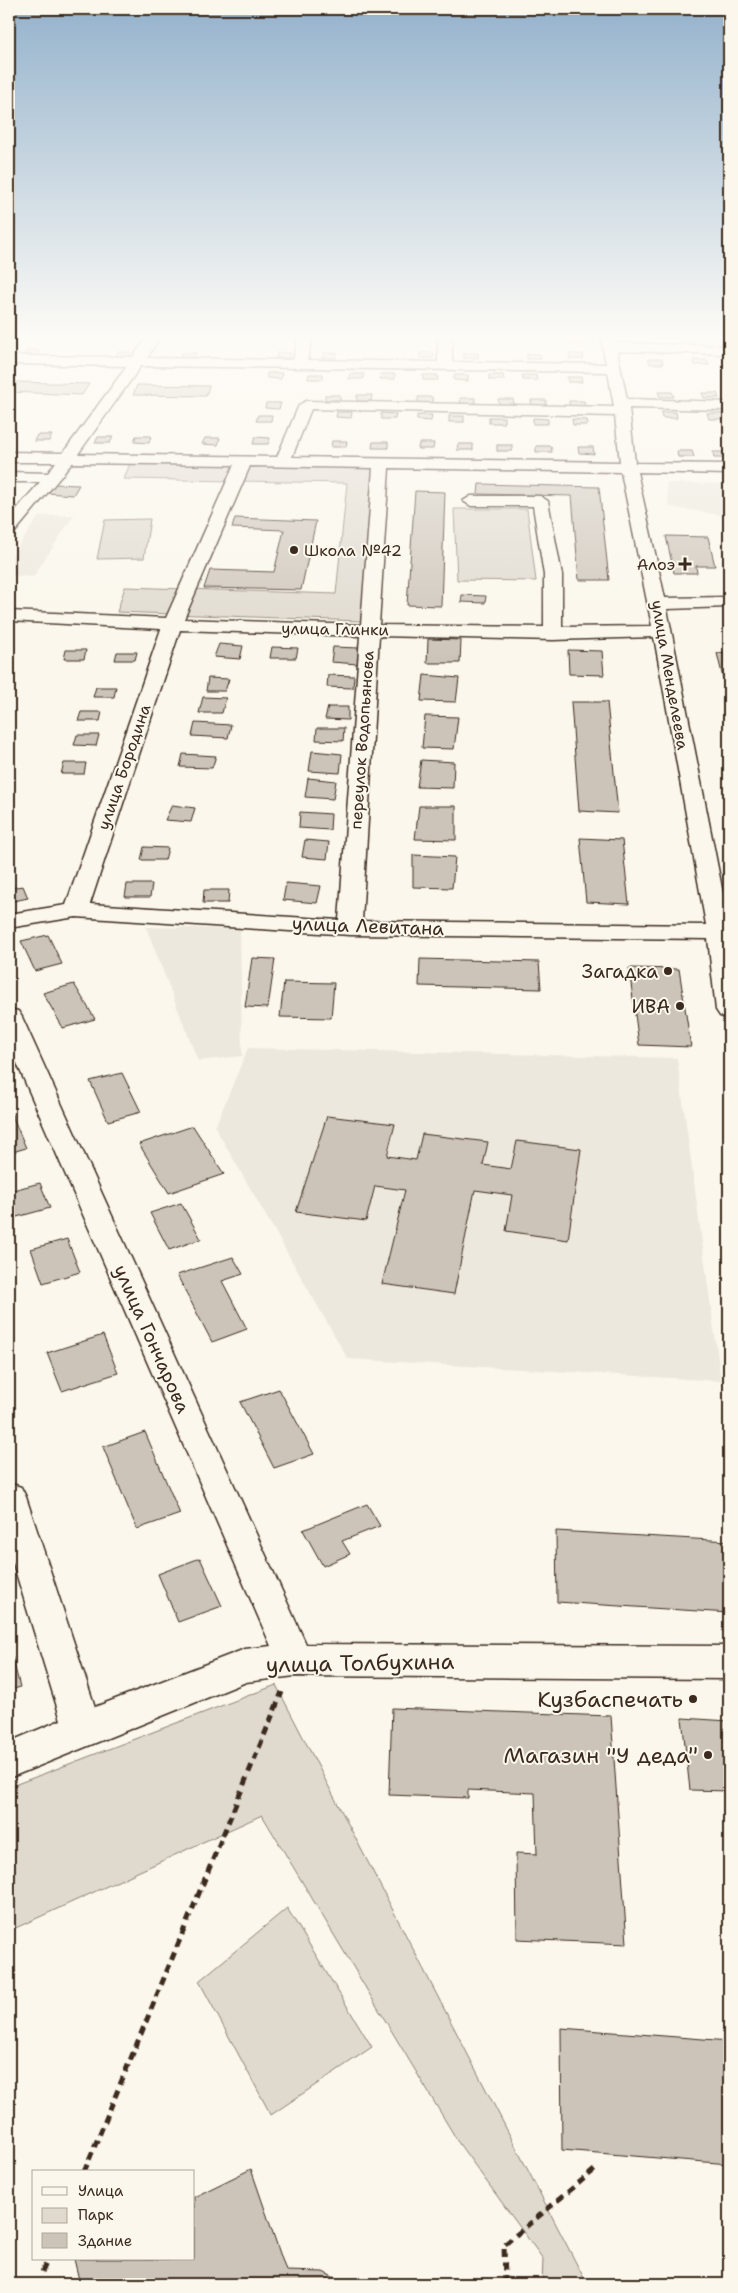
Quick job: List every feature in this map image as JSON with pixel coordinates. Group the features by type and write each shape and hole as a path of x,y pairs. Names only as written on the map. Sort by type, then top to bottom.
{"street":[{"path":"9,528 53,478 75,446"},
{"path":"283,461 289,446"},
{"name":"улица Менделеева","path":"625,446 628,468 661,631 724,932 728,1003"},
{"path":"9,457 729,470"},
{"name":"улица Бородина","path":"76,910 172,624 244,461"},
{"name":"переулок Водопьянова","path":"350,928 381,463"},
{"path":"9,477 53,478"},
{"path":"471,501 540,501 553,575 553,634"},
{"path":"657,604 729,602"},
{"name":"улица Глинки","path":"9,616 172,624 370,630 553,634 661,631"},
{"name":"улица Левитана","path":"9,921 76,910 350,928 724,932"},
{"name":"улица Гончарова","path":"9,1017 295,1660"},
{"path":"9,1497 83,1728"},
{"name":"улица Толбухина","path":"9,1760 83,1728 245,1666 295,1660 729,1664"}],"path":[{"path":"85,2170 295,1660"},
{"path":"504,2284 504,2245 598,2167"},
{"path":"42,2272 48,2260"}],"shaded area":[{"path":"666,483 729,484 729,516 669,507"},
{"path":"74,515 33,577 9,575 9,560 39,516"},
{"path":"146,927 240,929 242,1056 198,1061"},
{"path":"248,1048 677,1058 721,1381 348,1359 215,1127"}],"green space":[{"path":"130,463 376,468 361,621 117,612 125,587 336,594 347,483 124,479"},
{"path":"454,509 527,509 536,581 457,580"},
{"path":"150,519 144,558 97,559 105,520"},
{"path":"276,1685 587,2284 542,2284 543,2259 460,2145 262,1815 9,1931 9,1787"},
{"path":"287,1908 372,2047 271,2115 199,1981"}],"building":[{"path":"372,446 388,446 388,448 372,448"},
{"path":"418,446 433,446 433,449 418,449"},
{"path":"458,446 473,446 473,450 457,450"},
{"path":"497,446 512,446 512,451 497,451"},
{"path":"536,446 551,446 552,452 536,452"},
{"path":"578,447 593,447 594,454 579,453"},
{"path":"677,451 692,451 694,457 678,457"},
{"path":"713,452 729,452 729,458 714,458"},
{"path":"53,484 79,485 73,495 47,493"},
{"path":"479,484 599,487 609,580 579,580 572,496 478,494"},
{"path":"415,491 445,492 441,606 407,605"},
{"name":"Школа №42","path":"235,518 316,521 301,590 204,588 210,570 274,572 284,530 232,528"},
{"path":"666,536 708,537 715,566 696,566 697,573 674,573"},
{"path":"462,595 486,596 485,603 461,602"},
{"path":"428,639 461,640 460,663 427,663"},
{"path":"219,644 243,646 240,659 214,657"},
{"path":"272,647 298,648 296,658 270,658"},
{"path":"333,647 359,648 358,664 331,662"},
{"path":"66,650 86,650 84,659 64,659"},
{"path":"568,650 602,651 604,675 569,674"},
{"path":"117,652 137,652 135,660 115,660"},
{"path":"717,653 729,654 729,679 723,678"},
{"path":"328,675 354,676 353,688 327,687"},
{"path":"424,675 459,678 456,702 421,701"},
{"path":"208,678 229,679 225,691 206,691"},
{"path":"96,687 116,687 114,697 93,697"},
{"path":"203,697 226,698 222,713 199,713"},
{"path":"571,702 607,702 618,813 579,811"},
{"path":"328,707 348,707 348,720 325,719"},
{"path":"81,712 102,712 100,721 78,721"},
{"path":"425,716 458,717 454,749 422,748"},
{"path":"195,723 231,725 228,738 192,736"},
{"path":"317,728 344,728 343,741 316,740"},
{"path":"77,735 99,735 96,746 74,745"},
{"path":"312,751 342,754 340,773 309,771"},
{"path":"183,754 216,756 212,768 180,767"},
{"path":"421,760 454,762 453,788 417,787"},
{"path":"64,763 86,763 84,774 61,774"},
{"path":"308,778 336,781 333,799 305,797"},
{"path":"172,805 195,808 191,822 165,820"},
{"path":"419,806 456,806 456,840 415,839"},
{"path":"300,812 331,814 330,830 299,828"},
{"path":"580,838 622,840 629,904 586,902"},
{"path":"305,840 329,842 327,859 302,857"},
{"path":"144,847 168,848 165,860 141,860"},
{"path":"413,855 455,857 452,888 413,887"},
{"path":"286,883 321,886 317,903 283,900"},
{"path":"127,884 152,884 150,897 125,897"},
{"path":"23,886 28,898 9,902 9,888"},
{"path":"204,890 229,890 228,903 203,903"},
{"path":"48,935 62,964 35,971 21,941"},
{"path":"252,958 275,959 268,1008 245,1007"},
{"path":"420,959 539,962 541,989 419,986"},
{"path":"629,968 679,969 691,1047 639,1045"},
{"path":"284,982 334,983 331,1018 280,1017"},
{"path":"74,984 95,1019 63,1028 43,993"},
{"path":"122,1073 141,1112 108,1121 90,1081"},
{"path":"9,1108 26,1148 9,1153"},
{"path":"327,1116 395,1124 387,1156 416,1160 422,1134 488,1142 483,1165 511,1169 517,1141 581,1149 568,1240 506,1231 512,1195 475,1190 454,1294 382,1284 405,1190 375,1186 366,1221 296,1212"},
{"path":"193,1126 224,1174 169,1193 139,1144"},
{"path":"40,1183 50,1208 13,1218 9,1207 9,1191"},
{"path":"181,1203 201,1239 169,1250 150,1213"},
{"path":"67,1239 80,1272 43,1283 31,1249"},
{"path":"233,1257 243,1274 222,1281 247,1329 212,1342 177,1275"},
{"path":"103,1335 118,1373 62,1391 47,1353"},
{"path":"279,1389 314,1454 274,1468 240,1402"},
{"path":"145,1432 180,1514 137,1529 103,1447"},
{"path":"367,1504 380,1526 342,1541 350,1554 323,1566 303,1530"},
{"path":"556,1531 729,1541 729,1613 557,1602"},
{"path":"200,1558 222,1606 178,1622 158,1574"},
{"path":"12,1656 20,1687 9,1691 9,1657"},
{"path":"392,1708 611,1716 627,1944 517,1939 516,1853 537,1854 535,1793 468,1790 468,1798 389,1795"},
{"name":"Магазин \"У деда\"","path":"682,1718 729,1721 729,1791 690,1790"},
{"path":"561,2028 729,2041 729,2164 562,2150"},
{"path":"251,2169 286,2271 323,2272 347,2284 80,2284 74,2260 195,2260 195,2197"}],"place":[{"name":"Школа №42","path":"294,550"},
{"name":"Алоэ","path":"685,564"},
{"name":"Загадка","path":"668,971"},
{"name":"ИВА","path":"680,1006"},
{"name":"Кузбаспечать","path":"693,1699"},
{"name":"Магазин \"У деда\"","path":"708,1755"}]}
